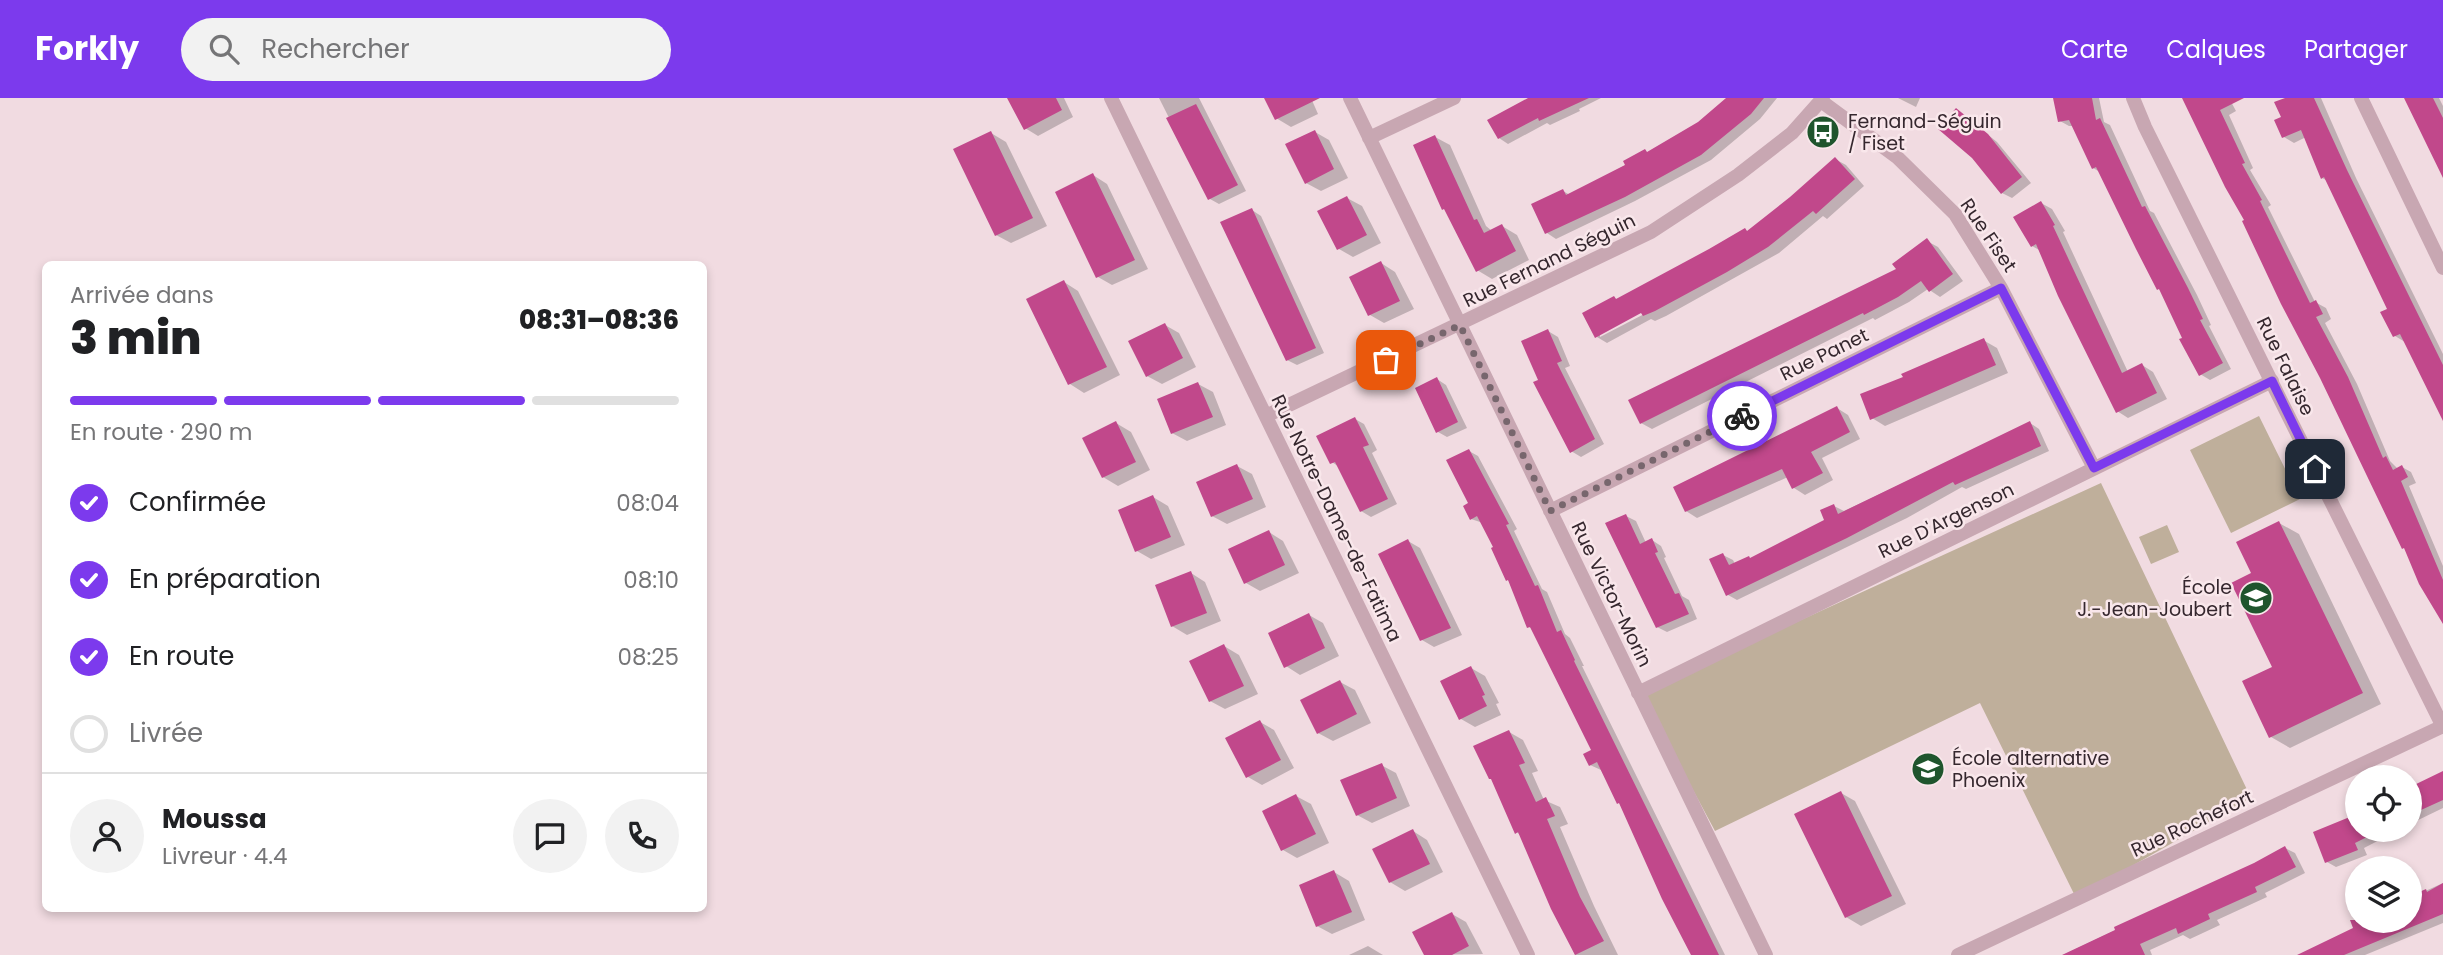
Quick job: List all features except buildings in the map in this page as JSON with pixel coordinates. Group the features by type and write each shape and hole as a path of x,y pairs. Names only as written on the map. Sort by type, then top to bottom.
{"street":[{"name":"Rue Notre-Dame-de-Fatima","path":"1111,98 1528,955"},
{"name":"Rue Victor-Morin","path":"1350,98 1766,955"},
{"path":"1370,138 1454,98"},
{"name":"Rue Falaise","path":"2133,98 2443,727"},
{"path":"2361,98 2443,268"},
{"name":"Rue Fernand Séguin","path":"1266,416 1651,232 1738,175 1792,133 1822,99"},
{"name":"Rue Fiset","path":"1822,99 1897,157 1955,214 2001,288 2094,468"},
{"name":"Rue Panet","path":"1550,511 2001,288"},
{"name":"Rue D'Argenson","path":"1638,693 2272,381"},
{"name":"Rue Rochefort","path":"1958,955 2443,727"}],"shaded area":[{"path":"2259,416 2300,499 2231,533 2190,450"},
{"path":"2101,483 2251,798 2076,898 1980,703 1715,831 1641,693"},
{"path":"2167,525 2179,552 2151,564 2139,537"}],"way so far":[{"path":"1386,360 1460,325 1550,511 1742,416"}],"place":[{"name":"Fernand-Séguin / Fiset","path":"1823,132"},
{"name":"École J.-Jean-Joubert","path":"2256,598"},
{"name":"École alternative Phoenix","path":"1928,769"}],"route":[{"path":"1742,416 2001,288 2094,468 2272,381 2315,469"}]}
